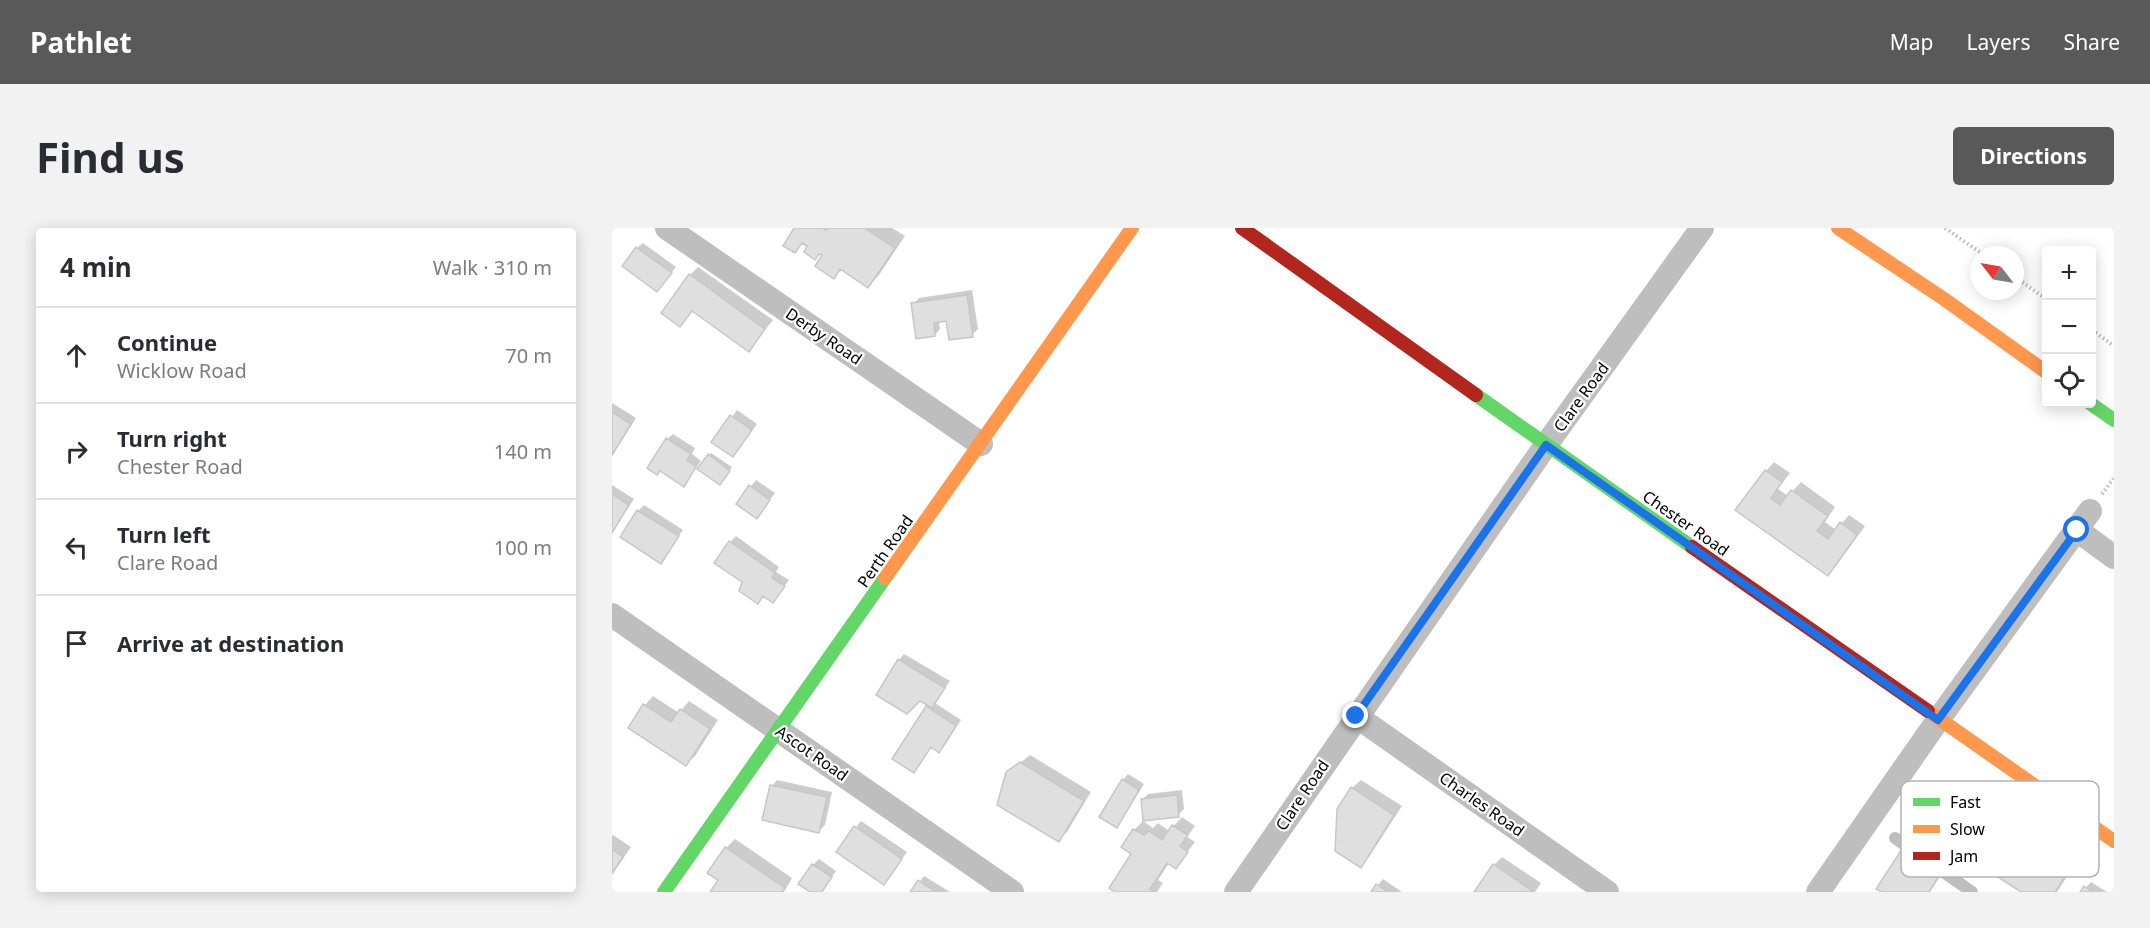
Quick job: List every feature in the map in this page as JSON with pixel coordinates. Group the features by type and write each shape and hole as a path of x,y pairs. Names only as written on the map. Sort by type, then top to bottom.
{"street":[{"name":"Derby Road","path":"667,228 981,444"},
{"name":"Perth Road","path":"664,892 1132,228"},
{"name":"Chester Road","path":"1242,228 1546,445 2027,781"},
{"name":"Clare Road","path":"1236,892 1546,445 1702,228"},
{"path":"1838,228 2042,369"},
{"path":"2096,407 2114,420"},
{"path":"1818,892 1938,720 2084,521 2114,557"},
{"name":"Ascot Road","path":"612,615 1012,892"},
{"name":"Charles Road","path":"1356,716 1607,892"},
{"name":"Chester Road","path":"2099,831 2114,841"}],"lane":[{"path":"1895,838 1901,842"},
{"path":"1951,877 1972,892"}],"path":[{"path":"1945,228 1970,246"},
{"path":"2024,283 2042,296"},
{"path":"2096,333 2114,346"}],"building":[{"path":"794,228 823,228 826,230 828,228 867,228 895,248 868,288 840,269 834,279 815,266 822,255 819,254 815,260 804,252 807,246 802,243 795,253 783,246"},
{"path":"636,247 672,273 657,292 622,266"},
{"path":"689,274 765,329 749,352 692,311 680,327 661,313"},
{"path":"967,295 973,337 949,340 946,321 934,323 935,336 916,339 911,303"},
{"path":"612,412 631,424 612,455"},
{"path":"730,415 752,430 733,457 711,442"},
{"path":"666,438 691,454 687,460 696,467 684,487 660,471 657,475 647,468"},
{"path":"708,454 730,471 720,485 697,469"},
{"path":"1765,470 1782,482 1771,498 1780,505 1791,490 1828,516 1817,531 1828,539 1840,522 1857,535 1828,576 1735,510"},
{"path":"749,485 770,500 757,519 736,504"},
{"path":"612,494 629,505 612,533"},
{"path":"637,510 679,536 661,564 620,537"},
{"path":"729,541 775,573 772,578 785,586 773,603 763,596 758,604 739,591 742,582 714,563"},
{"path":"898,659 945,688 932,708 920,701 907,714 876,695"},
{"path":"643,704 671,722 680,709 710,729 686,766 628,728"},
{"path":"926,706 956,726 939,753 931,747 914,773 892,759"},
{"path":"1020,762 1084,801 1059,842 997,805 1006,772"},
{"path":"1122,779 1139,790 1117,828 1099,817"},
{"path":"770,785 827,797 819,833 762,820"},
{"path":"1351,787 1394,815 1361,868 1335,851 1337,809"},
{"path":"1177,795 1179,817 1143,821 1141,799"},
{"path":"1172,825 1188,835 1180,846 1188,852 1176,869 1167,863 1150,889 1156,892 1115,892 1109,888 1131,854 1121,847 1133,829 1144,835 1149,831 1162,840"},
{"path":"854,826 902,859 884,885 836,852"},
{"path":"725,847 785,888 782,892 710,892 718,880 707,873"},
{"path":"612,849 623,857 612,873"},
{"path":"1900,852 1901,877 1938,877 1929,892 1882,892 1876,889"},
{"path":"812,864 832,877 822,892 810,892 798,884"},
{"path":"1493,864 1534,892 1474,892"},
{"path":"1998,877 2065,877 2055,892 2021,892"},
{"path":"918,880 936,892 910,892"},
{"path":"1376,884 1388,892 1371,892"},
{"path":"2084,886 2093,892 2080,892"}],"traffic: fast":[{"path":"1476,395 1692,547"},
{"path":"2096,407 2114,420"},
{"path":"664,892 885,578"}],"traffic: slow":[{"path":"885,578 1132,228"},
{"path":"1838,228 1944,299 2042,369"},
{"path":"1928,711 2028,781"},
{"path":"2099,831 2114,841"}],"traffic: jam":[{"path":"1242,228 1476,395"},
{"path":"1692,547 1928,711"}],"route":[{"path":"1356,716 1546,445 1938,720 2077,530"}]}
